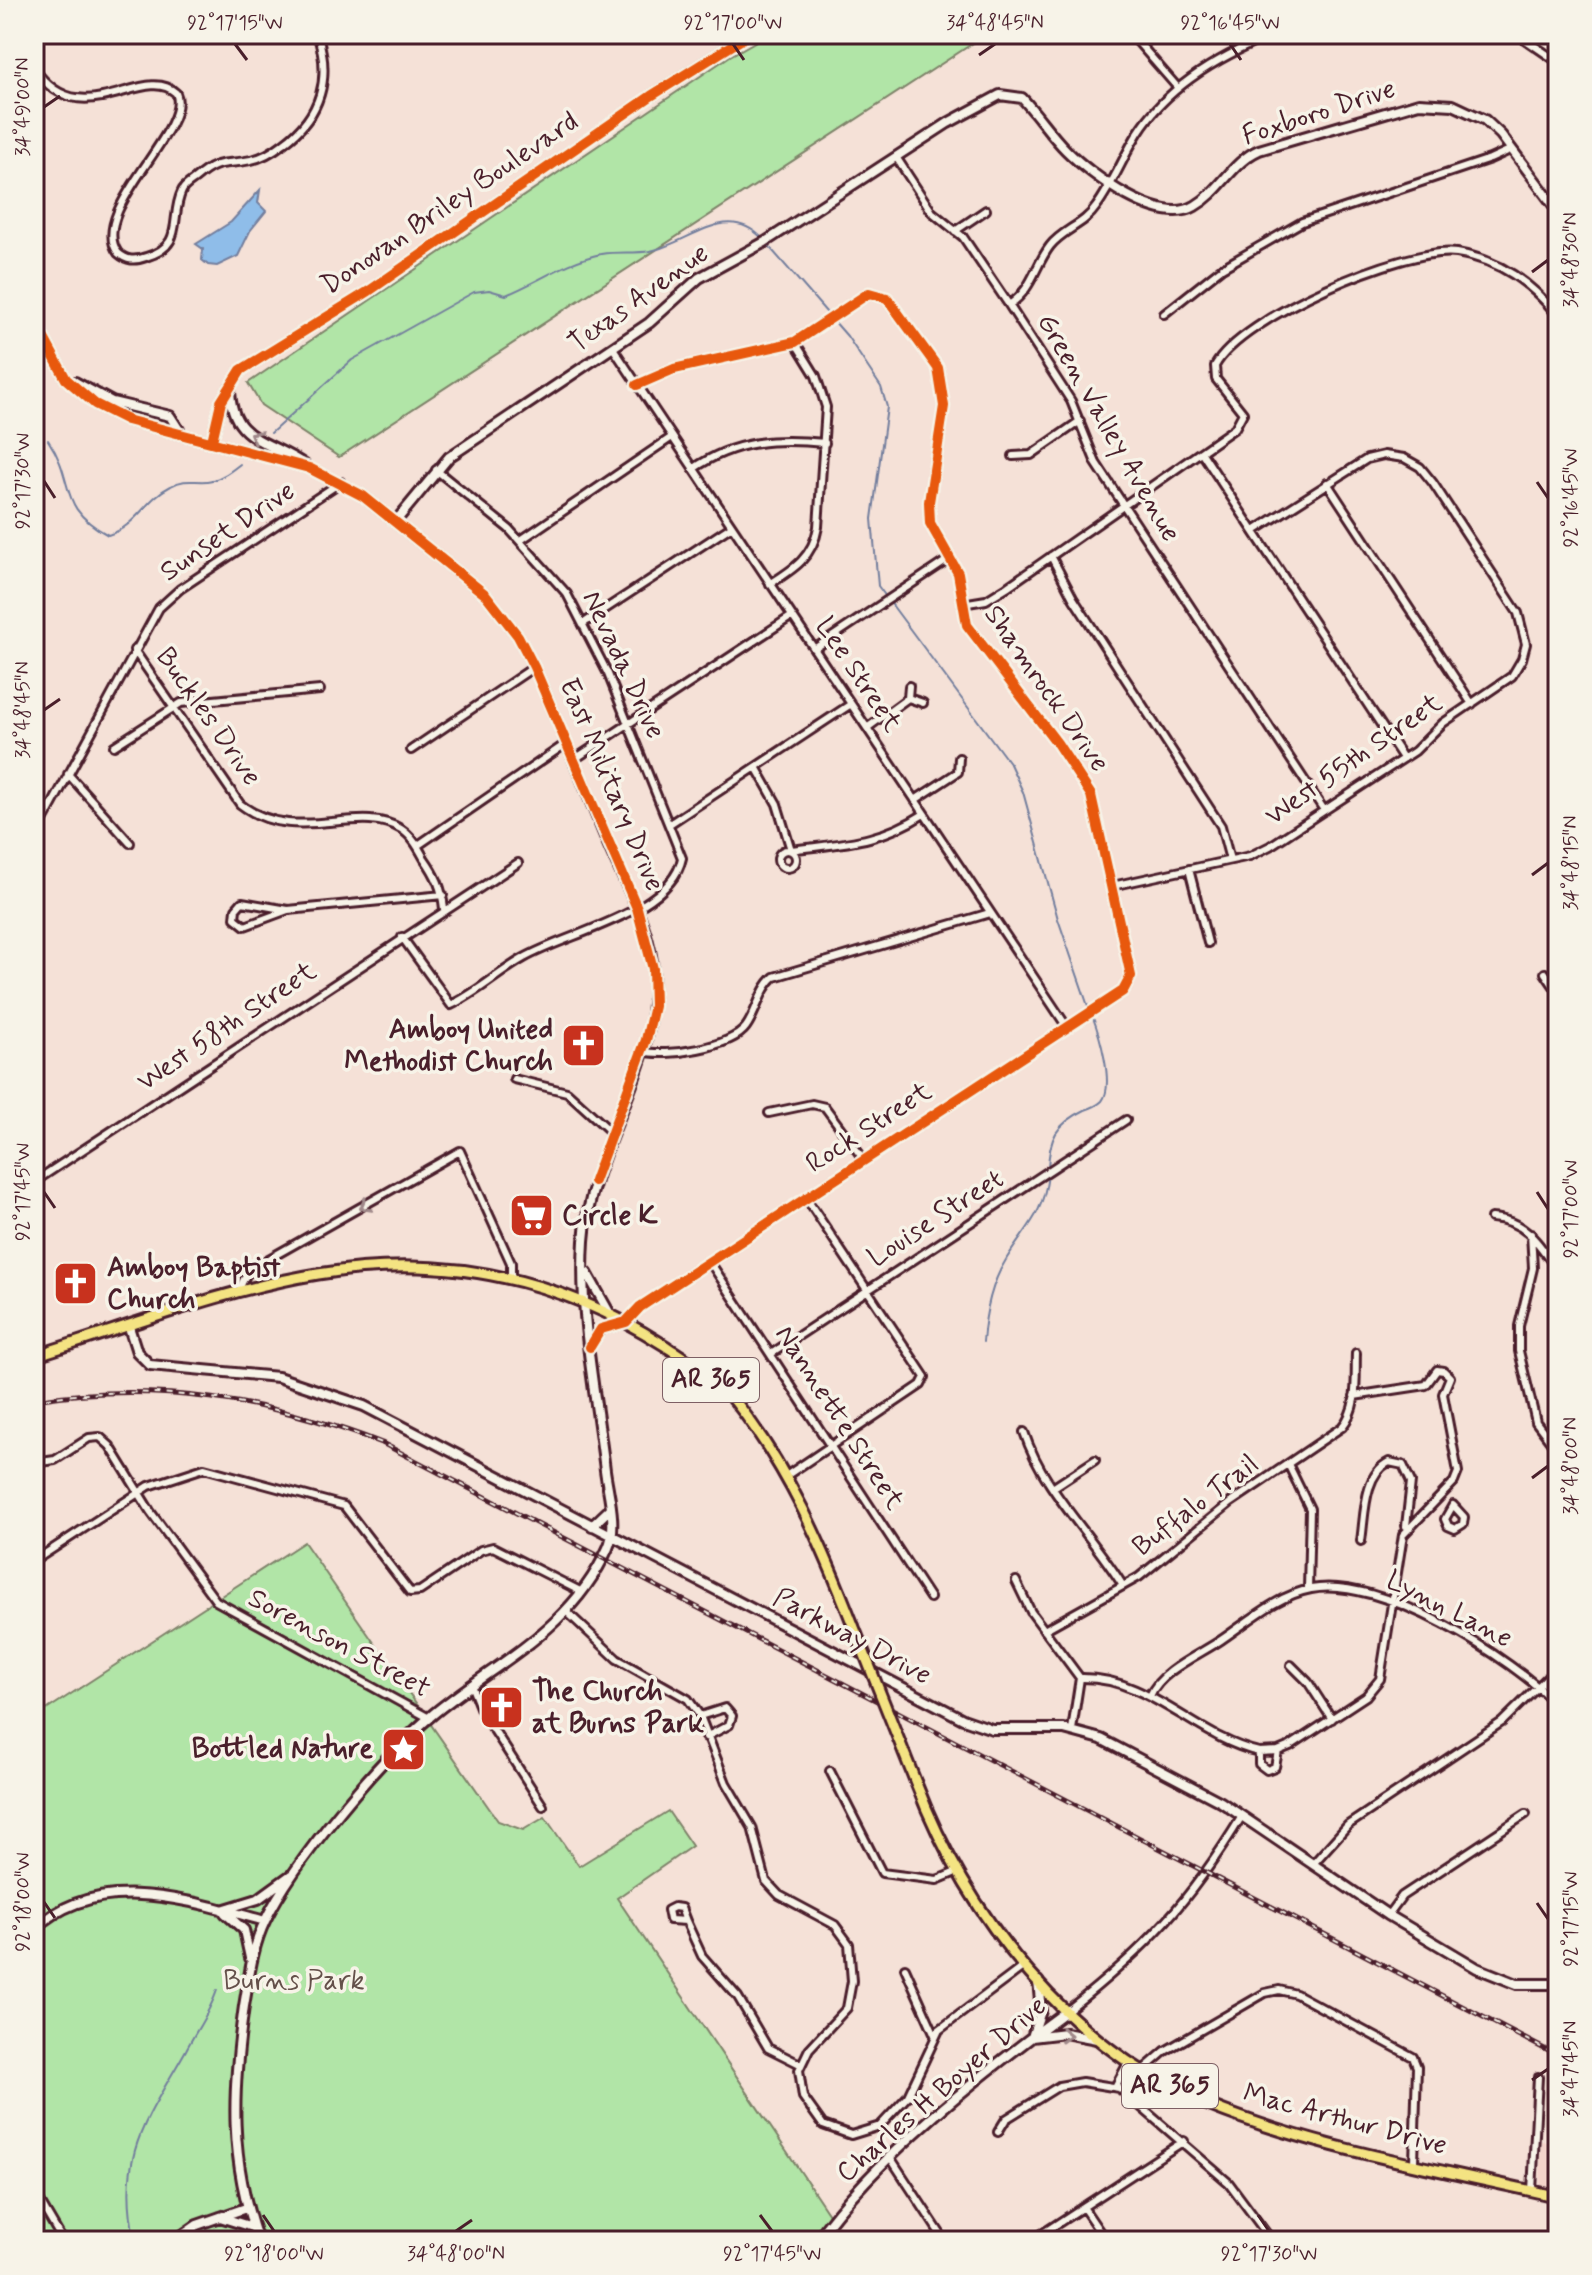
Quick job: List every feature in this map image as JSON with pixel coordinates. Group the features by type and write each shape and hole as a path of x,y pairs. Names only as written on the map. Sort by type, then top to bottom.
{"main road":[{"name":"AR 365","path":"34,1356 237,1294 314,1274 380,1266 447,1267 511,1277 586,1301 688,1361 735,1401 786,1476"},
{"name":"Mac Arthur Drive","path":"786,1476 816,1536 916,1783 956,1872 990,1924 1024,1966 1068,2010 1129,2061 1203,2103 1251,2121 1558,2197"}],"street":[{"path":"34,68 50,90 64,96 89,99 161,86 176,93 180,103 177,114 142,168 111,228 114,248 121,257 135,260 152,255 169,243 176,228 182,189 210,165 261,157 287,141 309,119 321,97 324,80 323,52 317,34"},
{"name":"Donovan Briley Boulevard","path":"212,441 216,416 230,385 241,370 369,291 651,96 750,34"},
{"path":"1131,34 1178,88"},
{"path":"1009,305 1031,286 1051,245 1088,218 1140,129 1178,88 1223,59 1275,34"},
{"path":"1517,34 1558,62"},
{"name":"Foxboro Drive","path":"1012,94 1025,101 1069,152 1111,183 1159,210 1177,213 1198,205 1238,163 1253,152 1419,103 1444,103 1468,110 1490,124 1558,211"},
{"name":"Texas Avenue","path":"396,521 436,470 456,451 661,315 699,278 764,243 995,97 1012,94"},
{"path":"1164,314 1222,268 1302,222 1512,149"},
{"name":"Green Valley Avenue","path":"896,157 932,212 955,231 1009,305 1071,401 1096,463 1324,810"},
{"path":"955,231 986,210"},
{"path":"962,604 986,600 1227,435 1238,424 1243,413 1214,371 1221,357 1271,316 1421,254 1456,253 1504,267 1525,281 1558,316"},
{"name":"Shamrock Drive","path":"637,385 674,369 795,342 833,320 869,293 882,294 914,331 938,368 944,406 928,516 959,577 967,625 1087,788 1130,970"},
{"path":"34,320 61,372 81,395 127,420 309,468"},
{"path":"34,320 65,370 84,389 122,405 170,416 181,433"},
{"path":"770,584 802,562 813,545 825,443 824,397 816,376 795,342"},
{"name":"Lee Street","path":"613,348 1067,1027"},
{"path":"230,385 230,410 240,427 309,468"},
{"path":"1013,456 1031,455 1080,421"},
{"path":"521,540 672,437"},
{"path":"693,469 724,451 750,443 768,440 825,443"},
{"path":"1202,453 1403,758"},
{"name":"West 55th Street","path":"1112,886 1258,852 1403,758 1443,723 1517,670 1526,644 1518,613 1423,471 1410,461 1390,455 1367,459 1327,483"},
{"name":"East Military Drive","path":"309,468 341,482 396,521 486,595 518,636 575,759 637,908 651,953 654,1006 643,1051 611,1132 589,1206 586,1301 612,1536"},
{"name":"Nevada Drive","path":"436,470 521,540 554,577 584,623 682,853 675,875 637,908"},
{"name":"Sunset Drive","path":"34,838 154,614 169,597 341,482"},
{"path":"1254,531 1327,483 1472,704"},
{"path":"584,623 732,526"},
{"path":"1051,556 1073,598 1221,826 1230,860"},
{"path":"814,649 949,559"},
{"path":"575,759 792,616"},
{"name":"Buckles Drive","path":"134,650 229,793 254,814 284,824 381,822 403,830 437,878 443,895"},
{"path":"411,750 534,667"},
{"path":"867,728 908,698 909,686"},
{"path":"114,746 181,703 320,690"},
{"path":"908,698 923,703"},
{"path":"671,823 851,704"},
{"path":"417,846 567,743"},
{"path":"958,772 959,758"},
{"path":"756,767 777,804 791,850 885,836 924,814"},
{"path":"915,800 958,772 968,774"},
{"path":"68,774 130,843"},
{"name":"West 58th Street","path":"34,1182 444,909 483,889 518,863"},
{"path":"1189,869 1208,943"},
{"path":"288,910 247,901 238,906 235,918 247,927 288,910 443,895 444,909"},
{"path":"402,937 451,1005 538,950 637,908"},
{"path":"643,1051 660,1055 730,1040 744,1030 774,977 990,913"},
{"name":"Rock Street","path":"626,1322 640,1307 1127,987 1130,970"},
{"path":"1545,973 1558,992"},
{"path":"514,1079 567,1092 611,1132"},
{"path":"769,1113 812,1104 825,1107 864,1160"},
{"name":"Louise Street","path":"771,1354 1126,1120"},
{"path":"237,1294 246,1275 258,1265 460,1151 511,1263 511,1277"},
{"path":"786,1476 925,1380 925,1373 806,1198"},
{"path":"1491,1218 1510,1220 1531,1234 1558,1271"},
{"path":"1531,1234 1533,1268 1519,1326 1519,1351 1536,1422 1558,1451"},
{"name":"Nannette Street","path":"710,1262 930,1598"},
{"path":"585,1269 610,1314"},
{"path":"590,1347 601,1329 626,1322"},
{"name":"Parkway Drive","path":"129,1327 137,1352 150,1365 253,1372 315,1387 382,1415 963,1719 992,1729 1072,1730 1131,1753 1242,1816 1388,1915 1492,1976 1517,1984 1558,1984"},
{"name":"Buffalo Trail","path":"1044,1630 1123,1586 1230,1503 1342,1427 1349,1418 1354,1396 1356,1353"},
{"path":"1406,1530 1454,1482 1459,1464 1443,1394 1450,1379 1444,1371 1435,1371 1426,1385"},
{"path":"1354,1396 1426,1385 1443,1394"},
{"path":"1024,1432 1054,1487 1083,1531 1105,1555 1123,1586"},
{"name":"Sorenson Street","path":"34,1463 55,1460 89,1438 100,1437 110,1446 139,1493 216,1601 429,1718"},
{"path":"1054,1487 1095,1460"},
{"path":"1080,1678 1097,1679 1150,1696 1259,1752 1278,1751 1366,1696 1380,1679 1406,1530 1410,1475 1403,1465 1389,1462 1378,1470 1371,1481 1361,1541"},
{"path":"1288,1464 1310,1509 1308,1589"},
{"path":"34,1561 139,1493 166,1478 194,1469 221,1472 344,1506 410,1592 420,1591 481,1550 493,1547 582,1592"},
{"path":"1444,1493 1453,1505"},
{"path":"592,1526 610,1509"},
{"path":"258,2241 246,2208 235,2149 233,2108 251,1964 265,1921 298,1870 383,1763 429,1718 541,1637 567,1612 582,1592 612,1536"},
{"path":"1016,1581 1044,1630 1080,1678 1072,1730"},
{"name":"Lynn Lane","path":"1150,1696 1170,1674 1278,1602 1308,1589 1338,1588 1393,1601 1466,1637 1538,1687 1558,1706"},
{"path":"567,1612 617,1659 684,1696 700,1716 726,1783 752,1827 766,1881 779,1895 835,1925 849,1944 852,1981 847,2008 809,2049 800,2064 800,2090 823,2125 839,2134 863,2134 880,2126 908,2096 935,2035 957,2013 1024,1966"},
{"path":"1291,1665 1308,1682 1332,1719"},
{"path":"1313,1864 1348,1825 1486,1734 1558,1667"},
{"path":"471,1685 481,1710 543,1806"},
{"path":"700,1716 725,1708 732,1716 729,1725 706,1737"},
{"path":"1259,1752 1259,1764 1267,1770 1275,1767 1278,1751"},
{"path":"830,1771 882,1873 937,1880 956,1872"},
{"path":"1388,1915 1402,1896 1526,1814"},
{"path":"1068,2010 1167,1924 1193,1892 1242,1816"},
{"path":"222,1910 258,1899 298,1870"},
{"path":"34,1930 68,1905 109,1894 149,1896 265,1921"},
{"path":"222,1910 244,1930 251,1964"},
{"path":"686,1921 702,1956 738,1997 764,2044 774,2054 800,2064"},
{"path":"905,1968 935,2035"},
{"path":"1037,1980 1041,2011 1031,2037 1065,2033 1101,2040"},
{"path":"1143,2070 1165,2051 1265,1993 1279,1990 1296,1994 1413,2057 1417,2067 1414,2162"},
{"name":"Charles H Boyer Drive","path":"816,2241 853,2194 890,2157 1031,2037 1068,2010"},
{"path":"1115,2087 1129,2061"},
{"path":"1532,2191 1538,2077"},
{"path":"998,2132 1006,2119 1059,2086 1082,2082 1115,2087 1184,2141 1238,2192 1272,2241"},
{"path":"1031,2241 1184,2141"},
{"path":"890,2157 945,2241"},
{"path":"39,2200 63,2241"},
{"path":"1083,2207 1106,2241"},
{"path":"174,2241 189,2229 246,2208"},
{"path":"219,2217 253,2228"}],"shaded area":[{"path":"1541,2141 1558,2144 1558,2189 1540,2185"}],"green space":[{"path":"769,34 987,34 339,457 261,405 248,383 730,56"},
{"name":"Burns Park","path":"304,1542 498,1821 523,1830 545,1817 579,1866 668,1811 692,1846 617,1898 847,2241 34,2241 34,1718"}],"water":[{"path":"260,190 258,203 266,211 250,231 238,256 217,266 208,265 202,260 203,249 196,244 231,222"}],"waterway":[{"path":"271,433 352,360 474,292 489,290 506,295 588,257 650,251 721,224 735,223 762,238"},
{"path":"766,243 847,336 881,387 887,407 872,519 878,586 1010,764 1023,792 1058,919 1089,1009"},
{"path":"48,440 57,455 73,504 91,524 108,535 134,519 171,486 185,481 216,479 240,464"},
{"path":"1048,1169 1056,1133 1075,1115 1102,1101 1106,1093 1104,1059 1092,1015"},
{"path":"983,1342 993,1288 1007,1258 1038,1210 1048,1175"},
{"path":"135,2241 129,2185 138,2140 217,1990"}],"railway":[{"path":"34,1400 123,1393 211,1398 297,1415 382,1443 1558,2056"}],"cycle path":[{"path":"212,441 221,402 241,370 369,291 651,96 750,34"},
{"path":"590,1347 601,1329 626,1322 640,1307 1123,991 1131,976 1091,795 1057,743 967,625 958,573 930,523 929,502 944,406 938,368 887,298 869,293 795,342 674,369 637,385"},
{"path":"34,320 66,379 95,404 127,420 309,468 363,496 486,595 518,636 637,908 653,969 654,1006 646,1040 594,1181"}],"place":[{"name":"Amboy United Methodist Church","path":"584,1046"},
{"name":"Circle K","path":"531,1216"},
{"name":"Amboy Baptist Church","path":"76,1284"},
{"name":"The Church at Burns Park","path":"501,1708"},
{"name":"Bottled Nature","path":"404,1749"}]}
